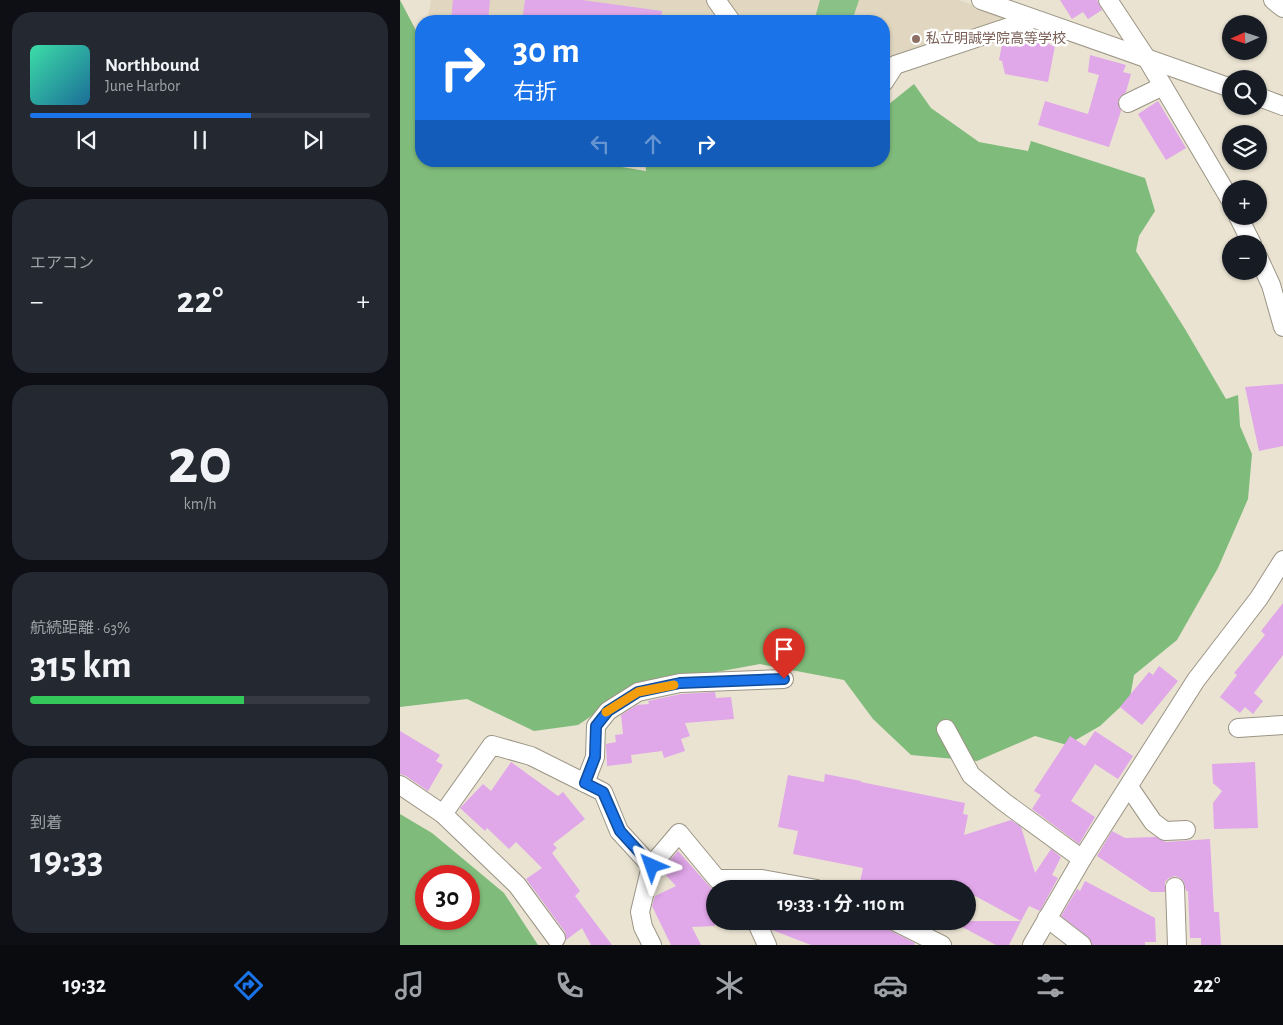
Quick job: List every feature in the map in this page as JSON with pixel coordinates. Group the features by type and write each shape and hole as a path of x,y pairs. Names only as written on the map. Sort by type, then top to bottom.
{"street":[{"path":"716,0 727,15"},
{"path":"980,0 1222,85"},
{"path":"1108,0 1147,59 1222,186"},
{"path":"1273,0 1283,8"},
{"path":"890,73 895,65 1032,19"},
{"path":"1128,103 1163,86"},
{"path":"1267,100 1283,106"},
{"path":"1267,276 1283,327"},
{"path":"1032,945 1082,859 1196,680 1259,598 1283,560"},
{"path":"585,783 595,757 596,726 608,711 638,692 680,683 784,679"},
{"path":"1238,728 1283,725"},
{"path":"946,729 971,775 1004,802 1082,859"},
{"path":"443,814 492,744 531,756 603,792 620,831 652,866"},
{"path":"400,785 443,814 516,885 556,938"},
{"path":"1129,787 1153,822 1165,831 1186,830"},
{"path":"652,945 643,927 640,912 652,866 678,833 718,879 726,880"},
{"path":"1175,887 1177,945"},
{"path":"1047,918 1082,945"},
{"path":"760,930 767,945"},
{"path":"912,930 942,945"}],"shaded area":[{"name":"私立明誠学院高等学校","path":"431,0 959,0 1012,19 890,58 890,15 428,15"}],"green space":[{"path":"400,0 415,29 415,167 622,167 646,171 646,167 890,167 890,103 914,84 931,108 979,142 1028,151 1031,141 1145,178 1155,211 1139,236 1136,251 1226,399 1238,395 1240,426 1252,454 1248,499 1218,568 1177,640 1134,675 1130,698 1100,726 1067,745 1035,736 977,761 911,755 873,719 844,680 760,664 635,687 578,725 534,731 467,699 400,707"},
{"path":"820,0 859,0 854,15 816,15"},
{"path":"400,814 432,833 470,865 415,865 415,930 480,930 480,873 504,893 538,945 400,945"}],"building":[{"path":"453,0 490,0 489,15 452,15"},
{"path":"525,0 582,0 662,11 662,15 523,15"},
{"path":"1060,0 1097,0 1102,10 1088,19 1083,12 1072,19"},
{"path":"1022,39 1055,46 1048,82 1005,74 1002,61 999,60 1002,44 1020,47"},
{"path":"1090,55 1126,65 1123,72 1131,74 1126,92 1120,97 1118,102 1121,111 1109,147 1038,125 1045,101 1088,114 1099,75 1088,72"},
{"path":"1158,101 1186,148 1166,160 1138,114"},
{"path":"1283,384 1283,446 1259,451 1245,387"},
{"path":"1283,603 1283,655 1254,693 1263,701 1253,714 1245,707 1240,713 1220,697 1237,675 1234,673 1265,635 1261,631"},
{"path":"1159,666 1178,681 1142,725 1120,707 1149,672 1153,675"},
{"path":"715,692 716,698 731,697 734,719 685,723 690,736 681,739 685,751 664,758 662,751 631,755 632,763 607,766 606,744 616,742 615,735 623,734 621,715 637,705 649,704 648,701 681,694"},
{"path":"400,731 440,755 436,761 443,765 428,791 400,774"},
{"path":"1095,731 1133,756 1118,779 1095,764 1071,801 1095,817 1079,844 1032,809 1041,795 1034,791 1070,736 1085,746"},
{"path":"511,762 558,796 563,792 585,819 553,844 557,848 552,853 580,891 575,896 612,945 591,945 582,928 566,940 565,932 526,879 542,868 516,842 509,849 487,828 485,831 460,808 483,784 491,791"},
{"path":"1255,762 1258,828 1214,829 1213,803 1222,791 1213,783 1212,764"},
{"path":"825,774 965,803 963,814 968,815 964,835 1011,820 1021,827 1035,873 1051,849 1061,857 1052,875 1058,878 1040,911 1029,906 1021,921 976,896 976,880 860,880 863,868 793,854 798,831 778,827 788,775 824,782"},
{"path":"1112,831 1125,838 1156,837 1166,842 1210,839 1214,912 1219,912 1221,945 1201,945 1201,938 1190,938 1188,891 1186,891 1184,882 1180,878 1175,876 1169,878 1165,882 1165,892 1151,892 1097,856"},
{"path":"678,851 706,882 706,926 692,927 701,945 671,945 652,906 655,896 676,886 661,870"},
{"path":"1085,881 1155,918 1156,942 1145,942 1145,945 1092,945 1088,937 1061,916 1077,889 1080,891"},
{"path":"976,921 1021,921 1009,945 996,945 968,930 976,930"},
{"path":"772,930 889,930 915,943 914,945 811,945"}],"slow traffic":[{"path":"606,712 638,692 674,685"}],"place":[{"name":"私立明誠学院高等学校","path":"916,39"}],"route":[{"path":"652,866 620,831 603,792 585,783 595,757 596,726 608,711 638,692 680,683 784,679"}]}
